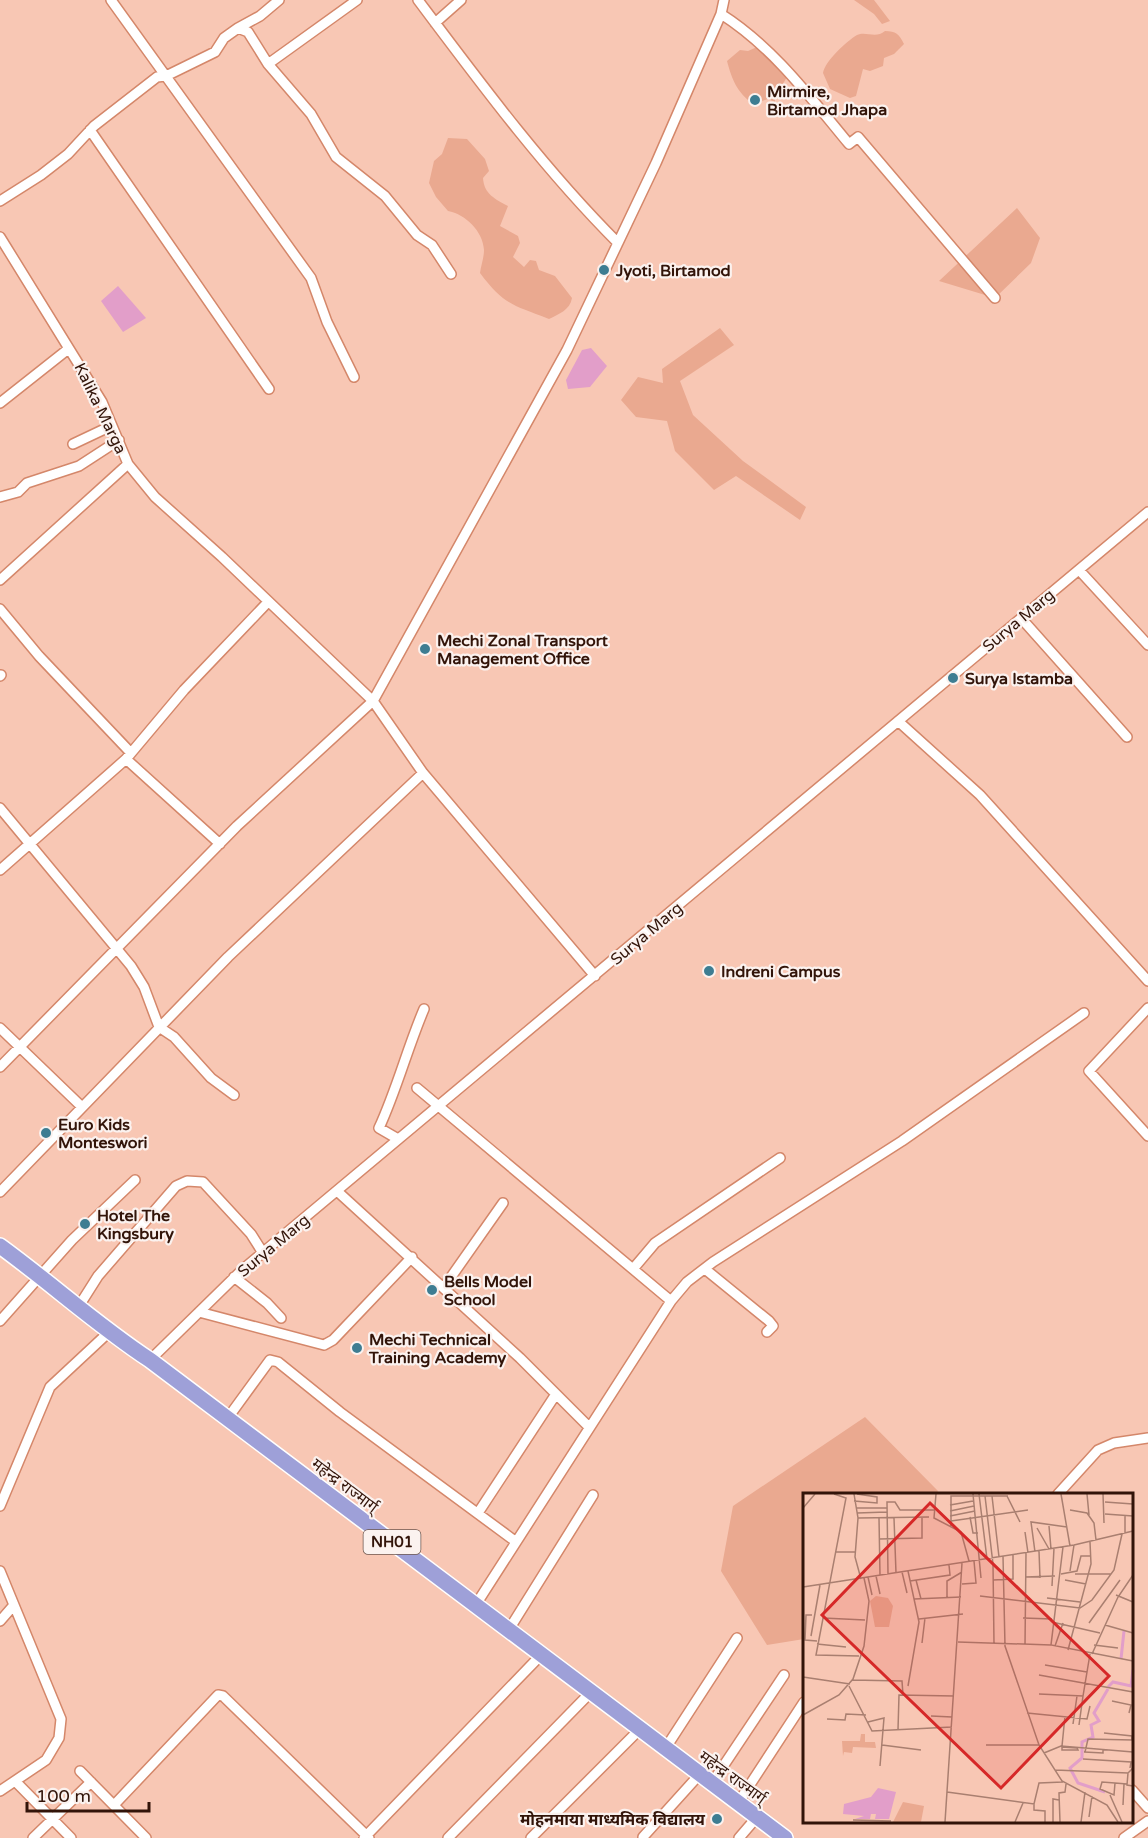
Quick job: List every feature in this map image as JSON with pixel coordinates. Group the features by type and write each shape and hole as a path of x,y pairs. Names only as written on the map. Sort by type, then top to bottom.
{"highway":[{"name":"महेन्द्र राज्मार्ग्","path":"1,1250 40,1276 108,1333 150,1360 785,1838"}],"street":[{"path":"111,0 311,278 327,322 354,377"},
{"path":"0,201 68,154 90,130 158,77 166,76 215,52 224,38 260,16 279,0"},
{"path":"268,64 357,0"},
{"path":"418,0 519,133 585,210 618,243"},
{"path":"435,22 461,0"},
{"path":"0,1067 220,844 374,701 567,350 721,14 724,0"},
{"path":"721,14 743,28 786,69 849,144 858,137 995,298"},
{"path":"238,28 249,32 268,64 311,114 336,157 385,196 417,235 432,245 451,274"},
{"path":"90,130 269,389"},
{"name":"Kalika Marga","path":"0,237 28,278 68,350 76,356 102,402 128,464 1,577"},
{"path":"0,403 68,350"},
{"path":"73,444 111,426"},
{"path":"0,497 18,492 27,483 79,466 119,440"},
{"path":"128,464 155,497 374,701 423,773 595,975"},
{"name":"Surya Marg","path":"150,1360 234,1277 1148,512"},
{"path":"1079,570 1148,645"},
{"path":"0,870 128,756 184,690 268,602"},
{"path":"0,609 128,756 220,844"},
{"path":"1021,618 1127,737"},
{"path":"898,721 980,795 1148,981"},
{"path":"0,1192 228,957 423,773"},
{"path":"0,808 116,949 144,987 159,1027 174,1037 203,1070 234,1095"},
{"path":"1148,1008 1089,1071 1148,1136"},
{"path":"398,1139 380,1128 397,1089 404,1055 423,1009"},
{"path":"475,1606 671,1301 687,1282 900,1143 1084,1013"},
{"path":"0,1028 82,1107"},
{"path":"417,1088 671,1301"},
{"path":"633,1269 655,1243 780,1158"},
{"path":"0,1321 72,1240 135,1180"},
{"path":"78,1306 98,1276 144,1220 176,1186 187,1181 203,1182 251,1234 263,1253"},
{"path":"338,1191 444,1287 589,1427"},
{"path":"444,1287 503,1203"},
{"path":"199,1312 324,1345 333,1340 412,1257"},
{"path":"705,1269 769,1321 773,1326 767,1332"},
{"path":"234,1277 267,1303 281,1318"},
{"path":"0,1506 50,1387 108,1333"},
{"path":"227,1419 270,1360 278,1362 350,1419 515,1541"},
{"path":"478,1513 556,1394"},
{"path":"1059,1493 1098,1450 1114,1443 1148,1438"},
{"path":"508,1631 593,1495"},
{"path":"0,1571 61,1719 59,1738 46,1760 0,1791"},
{"path":"0,1621 14,1605"},
{"path":"665,1749 737,1638"},
{"path":"114,1805 213,1697 218,1695 223,1696 367,1837 542,1655"},
{"path":"643,1837 706,1779 784,1675"},
{"path":"448,1838 591,1692"},
{"path":"738,1803 803,1704"},
{"path":"531,1838 639,1730"},
{"path":"81,1771 146,1838"},
{"path":"16,1782 71,1838"},
{"path":"33,1838 91,1782"},
{"path":"1133,1792 1148,1809"},
{"path":"739,1838 757,1817"},
{"path":"1124,1838 1148,1821"}],"shaded area":[{"path":"854,0 874,0 890,21 882,24 874,14"},
{"path":"885,31 897,34 904,44 894,54 884,58 883,66 870,71 863,69 856,96 850,98 830,89 823,73 837,52 857,35 878,34"},
{"path":"757,47 772,55 787,77 775,97 775,102 768,99 753,104 739,90 731,74 727,61 740,50 748,51"},
{"path":"448,138 467,139 485,159 489,171 483,178 484,184 488,192 508,206 500,226 518,236 520,243 513,257 524,267 530,260 536,261 539,270 555,276 572,298 569,306 560,313 549,319 510,303 496,292 480,273 484,250 477,230 461,216 448,211 436,197 429,183 434,161 442,154"},
{"path":"1017,208 1040,238 1031,263 995,298 939,281"},
{"path":"118,286 146,318 123,332 101,301"},
{"path":"720,328 734,345 680,381 693,415 743,461 806,507 800,520 736,476 714,490 675,451 667,421 636,417 621,400 638,377 663,383 662,369"},
{"path":"591,348 607,366 590,387 568,389 566,380 582,350"},
{"path":"865,1417 938,1491 937,1493 803,1493 803,1639 767,1645 721,1571 733,1506"}],"place":[{"name":"Mirmire, Birtamod Jhapa","path":"755,100"},
{"name":"Jyoti, Birtamod","path":"604,270"},
{"name":"Mechi Zonal Transport Management Office","path":"425,649"},
{"name":"Surya Istamba","path":"953,678"},
{"name":"Indreni Campus","path":"709,971"},
{"name":"Euro Kids Monteswori","path":"46,1133"},
{"name":"Hotel The Kingsbury","path":"85,1224"},
{"name":"Bells Model School","path":"432,1290"},
{"name":"Mechi Technical Training Academy","path":"357,1348"},
{"name":"मोहनमाया माध्यमिक विद्यालय","path":"717,1819"}]}
